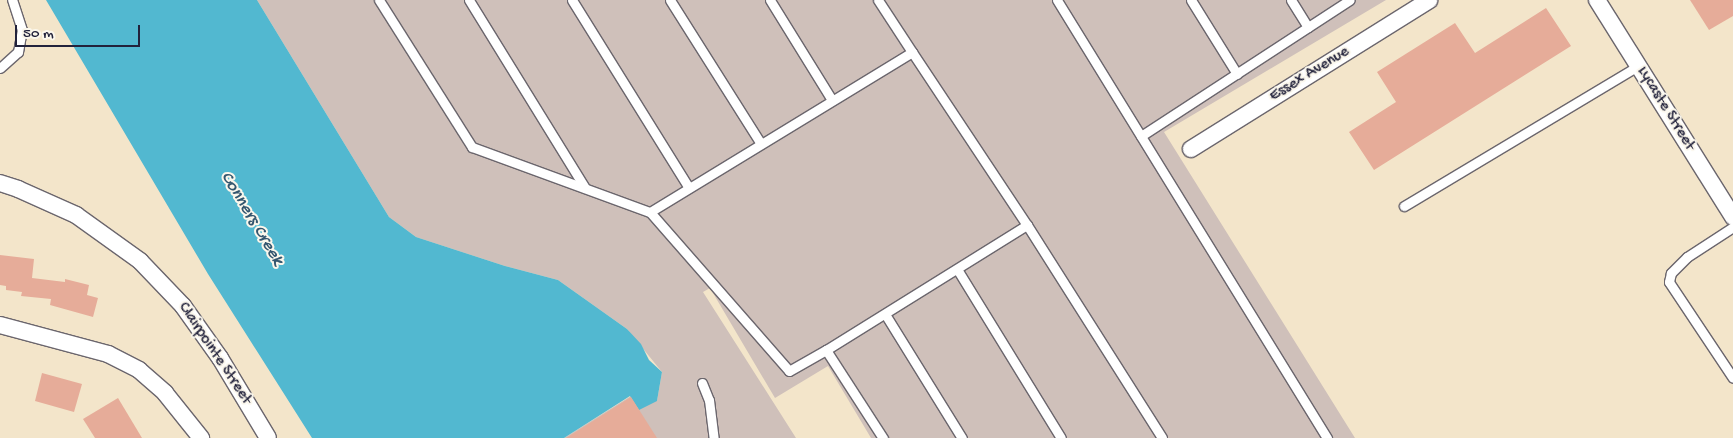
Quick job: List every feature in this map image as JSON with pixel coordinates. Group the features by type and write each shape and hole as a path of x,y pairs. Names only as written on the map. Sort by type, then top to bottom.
{"street":[{"name":"Essex Avenue","path":"1191,149 1429,0"},
{"name":"Lycaste Street","path":"1597,0 1733,217"},
{"name":"Clairpointe Street","path":"0,183 18,188 76,215 140,261 183,306 220,358 268,438"},
{"path":"0,326 108,354 139,370 165,393 201,438"}],"lane":[{"path":"0,68 18,52 22,30 12,0"},
{"path":"379,0 472,147 650,212 789,371 1028,225"},
{"path":"469,0 585,188"},
{"path":"572,0 690,188"},
{"path":"670,0 761,144"},
{"path":"770,0 832,100"},
{"path":"878,0 1028,225 1162,438"},
{"path":"1058,0 1327,438"},
{"path":"1191,0 1237,74"},
{"path":"1291,0 1308,27"},
{"path":"1141,136 1350,0"},
{"path":"650,212 912,52"},
{"path":"1404,206 1638,66"},
{"path":"1733,227 1688,257 1671,273 1669,282 1733,378"},
{"path":"957,269 1061,438"},
{"path":"884,314 962,438"},
{"path":"826,350 883,438"},
{"path":"702,382 709,400 714,438"}],"shaded area":[{"path":"257,0 1386,0 1164,132 1355,438 871,438 828,366 775,398 710,288 703,292 796,438 564,438 631,396 657,401 662,372 627,329 558,280 505,266 416,237 389,217"}],"water":[{"name":"Conners Creek","path":"46,0 257,0 389,217 416,237 505,266 558,280 627,329 641,344 649,360 662,372 657,401 639,410 630,396 564,438 312,438 208,274"}],"building":[{"path":"1690,0 1733,0 1733,16 1709,30"},
{"path":"1546,8 1571,46 1374,170 1349,132 1396,102 1377,72 1455,23 1475,53"},
{"path":"0,255 34,259 32,278 65,282 65,279 89,285 87,295 98,298 93,317 50,305 51,299 21,296 22,292 6,290 6,286 0,285"},
{"path":"42,373 82,384 74,412 35,401"},
{"path":"631,397 657,438 566,438"},
{"path":"118,398 142,438 95,438 83,419"}]}
